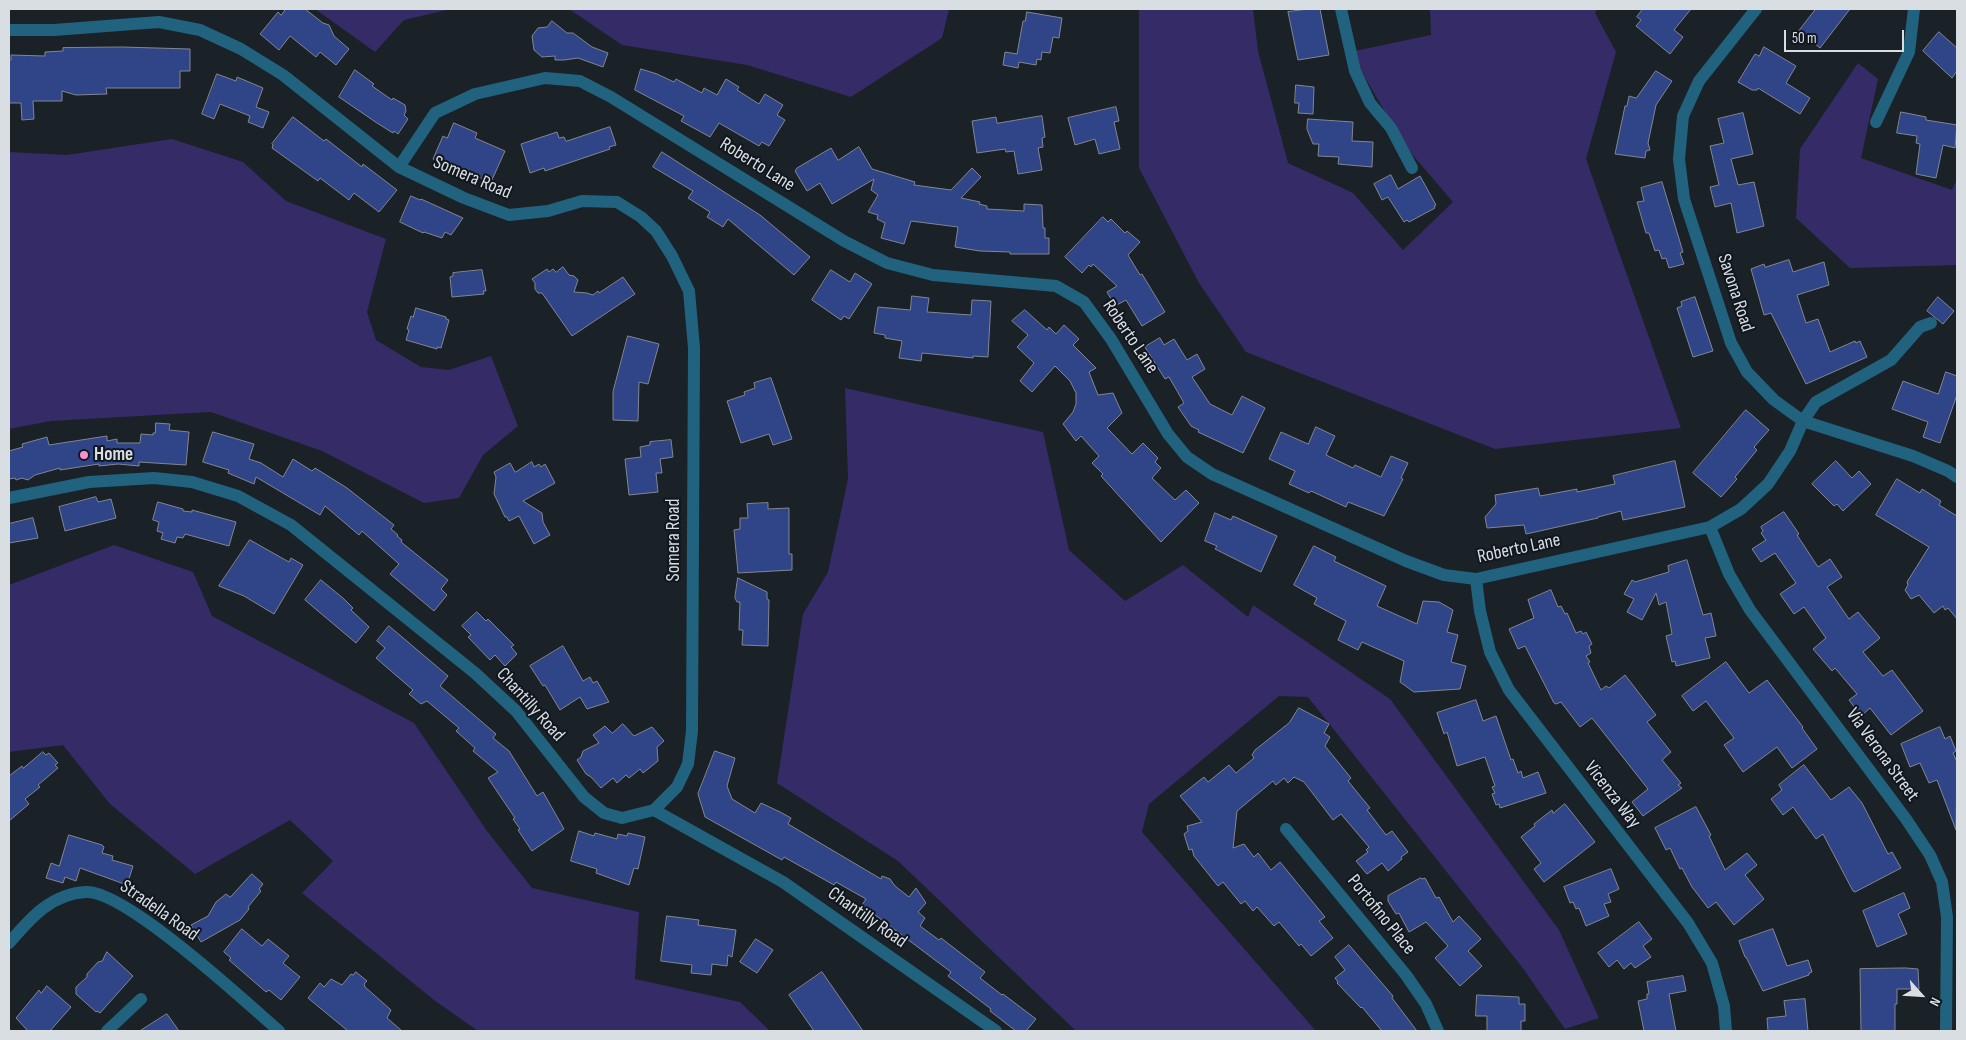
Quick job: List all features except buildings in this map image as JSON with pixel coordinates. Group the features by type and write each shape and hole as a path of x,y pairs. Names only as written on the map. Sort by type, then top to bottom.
{"street":[{"path":"1341,9 1355,71 1370,103 1391,128 1412,168"},
{"name":"Savona Road","path":"1756,9 1699,81 1683,116 1679,159 1684,199 1731,343 1747,372 1774,400 1803,421 1913,456 1948,471 1957,477"},
{"path":"1876,122 1909,52 1914,9"},
{"name":"Somera Road","path":"9,30 54,30 159,22 200,30 241,48 283,76 399,167 464,198 509,215 548,211 582,200 617,202 641,217 656,231 672,256 689,291 694,348 692,731 688,764 677,787 654,810"},
{"name":"Roberto Lane","path":"399,167 435,113 451,105 475,94 545,78 580,80 611,97 844,241 887,263 933,275 1056,286 1084,302 1111,339 1168,434 1187,456 1212,474 1406,561 1444,575 1476,578 1710,527 1741,509 1768,484 1790,450 1803,421 1816,402 1891,360 1920,326 1931,323"},
{"name":"Chantilly Road","path":"9,498 89,482 154,478 192,482 238,496 291,525 475,672 516,711 584,797 604,813 622,818 654,810 783,882 996,1031"},
{"name":"Via Verona Street","path":"1710,527 1730,574 1750,610 1906,819 1930,855 1942,882 1947,917 1946,1031"},
{"name":"Vicenza Way","path":"1476,578 1480,611 1490,652 1509,690 1688,923 1712,963 1724,1006 1726,1031"},
{"name":"Portofino Place","path":"1286,829 1406,975 1426,1004 1438,1031"},
{"name":"Stradella Road","path":"9,943 30,919 48,903 86,892 107,896 123,905 209,970 279,1031"},
{"path":"107,1031 141,999"}],"shaded area":[{"path":"315,9 451,9 404,20 375,52"},
{"path":"569,9 949,9 942,38 851,97 747,65 622,45"},
{"path":"1139,9 1253,9 1258,51 1288,163 1353,193 1403,250 1453,202 1405,146 1350,52 1431,35 1430,9 1597,9 1595,13 1616,52 1586,159 1681,428 1495,449 1246,352 1199,283 1139,168"},
{"path":"1858,63 1878,79 1861,158 1952,190 1957,179 1957,265 1850,268 1796,218 1800,149"},
{"path":"172,139 243,162 286,201 386,239 367,312 376,340 421,367 449,370 491,356 518,426 483,455 459,498 424,503 322,451 211,412 51,421 9,429 9,152 67,155"},
{"path":"845,388 1043,432 1069,550 1125,601 1183,565 1248,617 1253,605 1390,699 1559,930 1599,1018 1565,1029 1522,967 1308,697 1279,696 1149,804 1142,832 1316,1031 1076,1031 898,861 777,783 803,614 828,572 848,479"},
{"path":"114,545 193,572 212,616 414,723 487,831 532,888 639,912 635,979 740,1002 770,1031 478,1031 434,1000 302,893 333,861 290,820 195,874 110,804 63,745 9,752 9,585"}],"place":[{"name":"Home","path":"84,455"}]}
